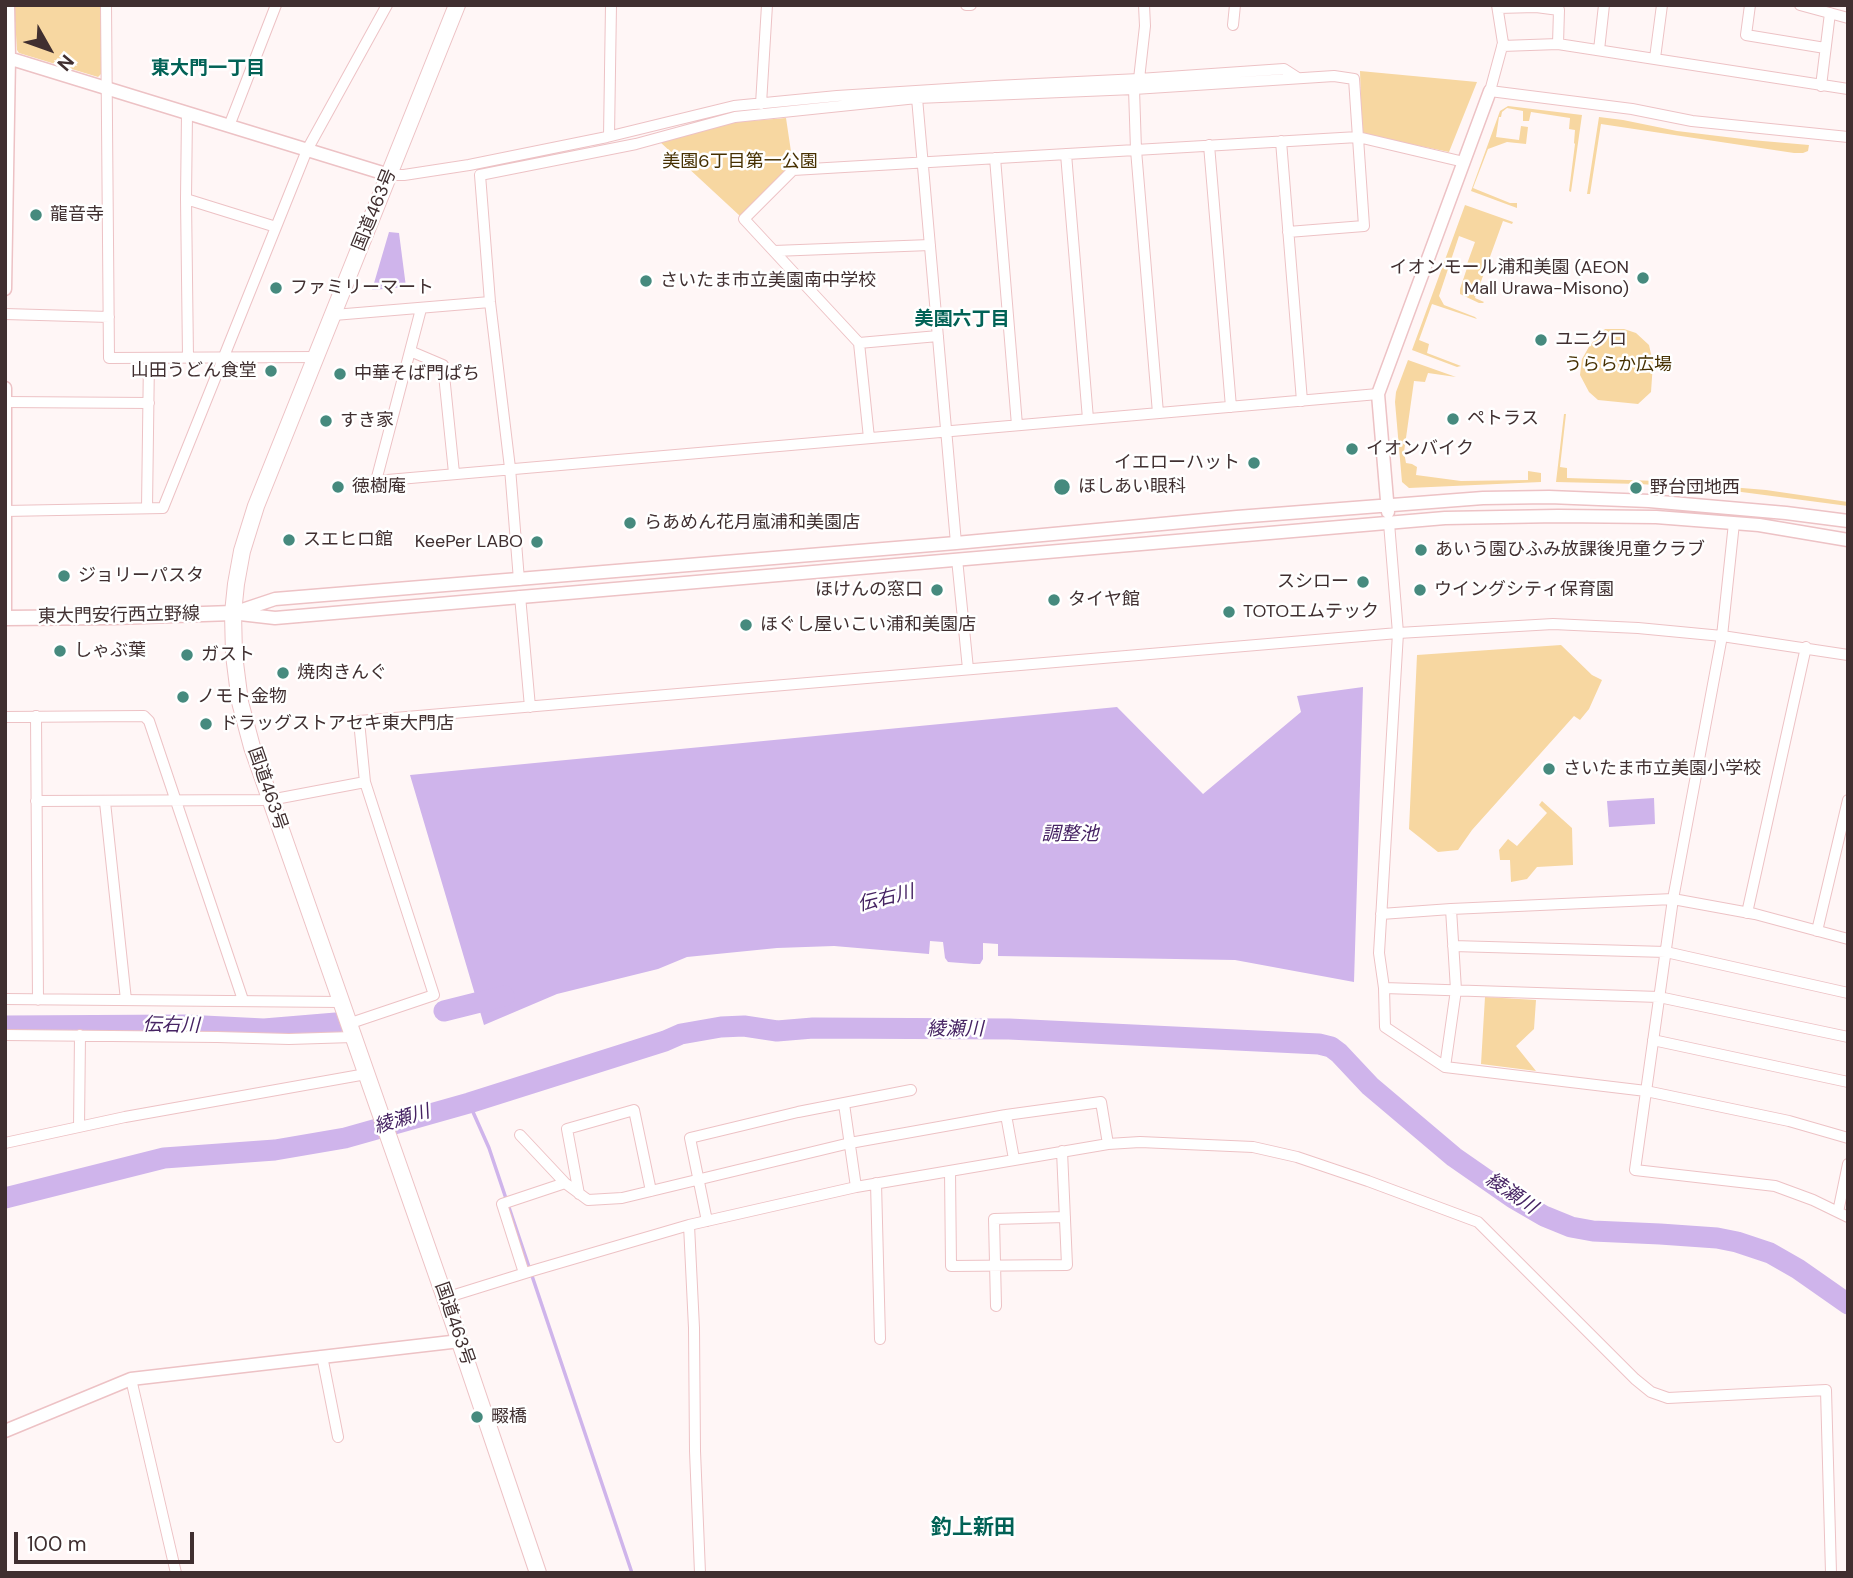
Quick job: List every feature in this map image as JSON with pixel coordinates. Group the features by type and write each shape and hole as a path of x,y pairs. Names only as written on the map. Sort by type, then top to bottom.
{"highway":[{"name":"国道463号","path":"457,5 256,506 242,551 236,584 233,613 234,655 240,702 270,800 460,1341 538,1573"}],"main road":[{"name":"東大門安行西立野線","path":"5,620 233,613"}],"street":[{"path":"5,289 8,5"},
{"path":"106,5 108,358 318,357"},
{"path":"229,126 276,5"},
{"path":"6,511 163,508 307,150 387,5"},
{"path":"608,136 611,5"},
{"path":"761,104 767,5"},
{"path":"1144,5 1145,26 1137,84 1136,150 1158,413"},
{"path":"1233,24 1235,5"},
{"path":"1599,50 1604,5"},
{"path":"1655,58 1662,5"},
{"path":"1750,5 1746,35 1825,48"},
{"path":"1800,5 1848,18"},
{"path":"1558,44 1559,10 1497,7 1502,46 1490,91 1378,394 1398,633 1379,953 1384,988 1385,1027 1445,1068 1646,1091 1789,1121 1848,1138"},
{"path":"1821,86 1830,13"},
{"path":"1502,46 1558,44 1848,89"},
{"path":"7,58 389,175 469,165 734,106 850,95 995,86 1137,84 1334,76 1354,79 1364,226 1288,232"},
{"path":"519,580 510,468 490,302 480,175 636,144 735,117 917,98 1137,84"},
{"path":"1490,91 1632,109 1704,122 1848,137"},
{"path":"917,98 956,543"},
{"path":"187,113 188,357"},
{"path":"869,438 859,343 744,219 793,170 1358,137 1464,162"},
{"path":"1281,141 1303,401"},
{"path":"1209,145 1231,407"},
{"path":"1066,154 1088,419"},
{"path":"995,158 1017,425"},
{"path":"186,199 276,227"},
{"path":"774,251 930,245"},
{"path":"334,315 490,302"},
{"path":"421,309 376,481 1378,394"},
{"path":"5,314 109,317"},
{"path":"859,343 938,336"},
{"path":"410,351 443,365 454,473"},
{"path":"147,508 149,358"},
{"path":"5,388 5,620"},
{"path":"5,402 149,403"},
{"path":"233,613 275,599 1483,498 1649,501 1848,521"},
{"path":"233,613 275,618 1445,519 1602,515 1669,517 1734,523 1848,540"},
{"path":"1734,523 1722,636 1673,900 1635,1170 1775,1186 1843,1215 1848,1164"},
{"path":"957,559 968,669"},
{"path":"520,596 530,707"},
{"path":"5,1035 289,1039 350,1031 433,995 365,782 359,721 1398,633 1553,624 1722,636 1848,655"},
{"path":"1746,913 1805,647"},
{"path":"36,716 38,1000"},
{"path":"5,717 144,716 149,721 243,1000"},
{"path":"36,801 270,800 365,782"},
{"path":"1817,931 1848,800"},
{"path":"105,802 126,1000"},
{"path":"1381,915 1587,902 1673,900 1746,913 1848,939"},
{"path":"1445,1068 1456,990 1451,909"},
{"path":"1453,946 1666,952 1848,993"},
{"path":"1384,988 1659,997 1848,1037"},
{"path":"5,999 340,1002"},
{"path":"79,1126 80,1035"},
{"path":"1653,1040 1848,1082"},
{"path":"5,1143 79,1126 366,1074"},
{"path":"708,1221 690,1138 798,1112 911,1090"},
{"path":"520,1135 565,1183 588,1200 622,1198 850,1143 1006,1115 1101,1102 1108,1144"},
{"path":"844,1104 856,1187"},
{"path":"579,1194 567,1129 634,1110 651,1191"},
{"path":"1006,1115 1014,1159"},
{"path":"445,1298 689,1225 876,1183 1108,1144 1140,1142 1253,1147 1297,1157 1478,1222 1651,1392 1668,1398 1826,1390 1830,1573"},
{"path":"950,1171 950,1266 1067,1265 1062,1151"},
{"path":"524,1273 502,1204 565,1183"},
{"path":"876,1183 880,1339"},
{"path":"996,1306 994,1219 1065,1217"},
{"path":"689,1225 699,1573"},
{"path":"5,1431 131,1379 460,1341"},
{"path":"321,1356 338,1437"},
{"path":"131,1379 176,1573"}],"green space":[{"path":"14,5 101,5 101,74 98,77 19,53"},
{"path":"1360,71 1477,82 1449,152 1362,134"},
{"path":"1508,106 1582,115 1571,192 1575,130 1569,129 1570,118 1531,112 1529,121 1523,121 1523,111 1507,108 1499,117 1496,137 1519,140 1521,126 1528,127 1526,144 1507,142 1488,149 1473,188 1510,203 1517,203 1517,208 1471,191 1500,111"},
{"path":"1599,117 1677,131 1809,145 1808,151 1794,153 1601,124 1590,194 1587,194"},
{"name":"美園6丁目第一公園","path":"786,118 793,165 740,216 659,141 737,122"},
{"path":"1465,205 1513,222 1503,221 1475,298 1483,303 1460,294 1475,242 1459,236 1439,296 1444,305 1477,319 1432,304 1419,340 1429,344 1427,353 1461,366 1457,367 1412,350"},
{"name":"うららか広場","path":"1605,329 1624,329 1636,333 1649,345 1653,363 1651,392 1638,404 1598,400 1589,392 1580,375 1582,359 1590,345"},
{"path":"1408,360 1456,377 1428,373 1425,382 1414,381 1404,452 1406,463 1417,467 1416,475 1461,481 1528,480 1528,471 1541,473 1541,482 1409,488 1402,482 1395,402"},
{"path":"1564,414 1560,467 1567,468 1567,478 1658,481 1766,490 1848,502 1848,506 1734,491 1640,484 1556,482"},
{"path":"1561,645 1592,675 1602,680 1589,709 1580,720 1574,716 1472,830 1458,850 1438,852 1409,829 1417,655"},
{"path":"1542,801 1572,828 1573,865 1537,867 1527,879 1511,882 1510,860 1500,860 1499,850 1508,839 1517,846 1547,813 1539,805"},
{"path":"1485,997 1536,1000 1534,1029 1516,1046 1536,1071 1481,1064"}],"water":[{"path":"389,232 399,233 406,287 372,290"},
{"name":"調整池","path":"1363,687 1354,982 1235,960 998,956 998,944 983,943 983,959 980,964 948,962 943,942 930,941 929,954 834,946 777,948 687,957 658,969 557,994 484,1025 410,775 1117,707 1203,794 1301,712 1297,696"},
{"path":"1654,798 1655,824 1609,827 1607,801"}],"waterway":[{"name":"伝右川","path":"444,1011 504,996"},
{"name":"伝右川","path":"5,1026 184,1025 264,1029 336,1023"},
{"name":"綾瀬川","path":"5,1198 164,1158 275,1150 345,1138 469,1103 681,1034 721,1027 744,1026 777,1031 813,1028 1009,1029 1319,1044 1331,1047 1339,1053 1370,1086 1454,1157 1544,1216 1571,1227 1593,1231 1717,1238 1737,1242 1770,1253 1848,1304"},
{"path":"469,1103 489,1148 632,1573"}],"place":[{"name":"龍音寺","path":"36,215"},
{"name":"イオンモール浦和美園 (AEON Mall Urawa-Misono)","path":"1643,278"},
{"name":"さいたま市立美園南中学校","path":"646,281"},
{"name":"ファミリーマート","path":"276,288"},
{"name":"ユニクロ","path":"1541,340"},
{"name":"山田うどん食堂","path":"271,371"},
{"name":"中華そば門ぱち","path":"340,374"},
{"name":"ペトラス","path":"1453,419"},
{"name":"すき家","path":"326,421"},
{"name":"イオンバイク","path":"1352,449"},
{"name":"イエローハット","path":"1254,463"},
{"name":"徳樹庵","path":"338,487"},
{"name":"ほしあい眼科","path":"1062,487"},
{"name":"野台団地西","path":"1636,488"},
{"name":"らあめん花月嵐浦和美園店","path":"630,523"},
{"name":"スエヒロ館","path":"289,540"},
{"name":"KeePer LABO","path":"537,542"},
{"name":"あいう園ひふみ放課後児童クラブ","path":"1421,550"},
{"name":"ジョリーパスタ","path":"64,576"},
{"name":"スシロー","path":"1363,582"},
{"name":"ほけんの窓口","path":"937,590"},
{"name":"ウイングシティ保育園","path":"1420,590"},
{"name":"タイヤ館","path":"1054,600"},
{"name":"TOTOエムテック","path":"1229,612"},
{"name":"ほぐし屋いこい浦和美園店","path":"746,625"},
{"name":"しゃぶ葉","path":"60,651"},
{"name":"ガスト","path":"187,655"},
{"name":"焼肉きんぐ","path":"283,673"},
{"name":"ノモト金物","path":"183,697"},
{"name":"ドラッグストアセキ東大門店","path":"206,724"},
{"name":"さいたま市立美園小学校","path":"1549,769"},
{"name":"畷橋","path":"477,1417"}],"district":[{"name":"東大門一丁目","path":"208,69"},
{"name":"美園六丁目","path":"962,320"},
{"name":"釣上新田","path":"973,1528"}]}
